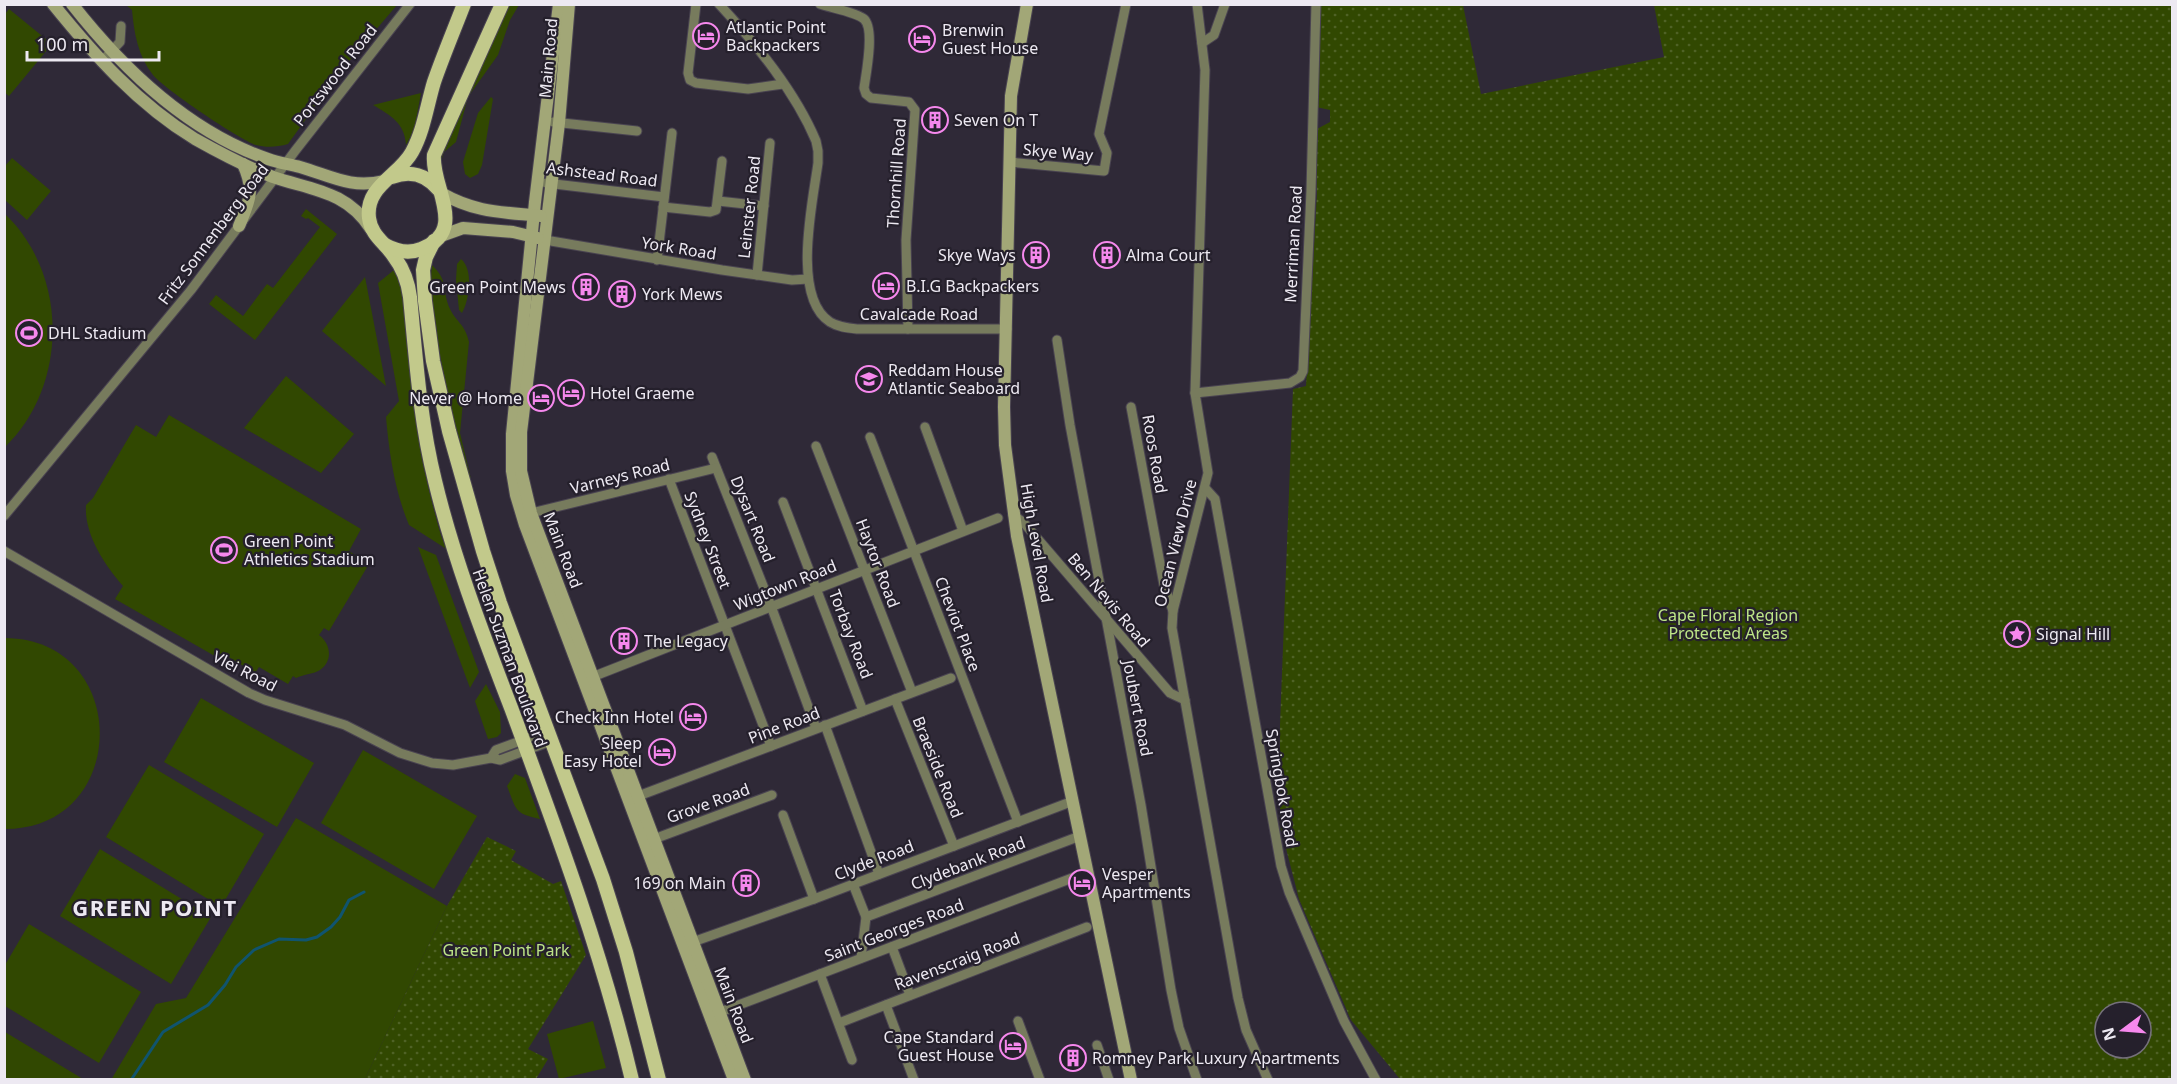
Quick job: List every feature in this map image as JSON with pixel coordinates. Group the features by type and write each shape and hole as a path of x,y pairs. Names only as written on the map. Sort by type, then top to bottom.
{"main road":[{"path":"372,230 368,216 374,192 408,159 416,143 434,82 464,4"},
{"name":"Helen Suzman Boulevard","path":"502,4 435,150 433,165 446,206 446,216 444,227 426,257 423,278 428,324 439,388 483,551 603,879 623,942 659,1080"},
{"path":"387,179 404,174 418,175 431,181 441,192"},
{"name":"Helen Suzman Boulevard","path":"372,230 401,266 408,284 424,427 445,519 475,612 576,884 617,1019 632,1080"},
{"path":"384,244 407,252 421,249 436,239"}],"street":[{"path":"53,4 101,62 128,89 170,122 194,138 243,164 345,201 361,213 372,230"},
{"path":"72,4 112,52 154,92 201,126 248,151 352,184 367,184 387,179"},
{"name":"Portswood Road","path":"285,164 410,4"},
{"name":"Main Road","path":"559,4 562,23 559,123 520,445 522,476 531,513 588,678"},
{"name":"Main Road","path":"569,4 562,23 537,182 512,434 512,471 522,515 588,678 715,1014 745,1080"},
{"path":"696,4 688,73 690,80 696,83 748,89 783,84"},
{"name":"Cavalcade Road","path":"719,4 756,47 783,84 812,132 818,151 807,242 808,279 820,312 831,323 845,328 1007,328"},
{"name":"Thornhill Road","path":"820,4 860,17 867,23 870,33 864,88 866,94 871,98 909,102 914,106 916,114 906,240 908,329"},
{"name":"High Level Road","path":"1027,4 1013,77 1003,428 1013,515 1131,1080"},
{"name":"Skye Way","path":"1009,162 1104,171 1107,153 1099,134 1126,4"},
{"name":"Ocean View Drive","path":"1197,4 1205,70 1195,393 1207,464 1205,488 1173,611 1172,628 1238,998 1246,1030 1268,1080"},
{"path":"1202,43 1214,35 1226,4"},
{"name":"Merriman Road","path":"1195,393 1290,383 1303,371 1316,4"},
{"path":"101,62 120,42 121,26"},
{"path":"545,122 637,131"},
{"path":"657,260 672,133"},
{"name":"Leinster Road","path":"757,275 770,143"},
{"path":"717,206 722,161"},
{"path":"239,226 249,203 251,190 243,164"},
{"name":"Fritz Sonnenberg Road","path":"4,516 164,324 285,164"},
{"name":"Ashstead Road","path":"537,182 664,196"},
{"path":"441,192 460,204 480,210 548,217"},
{"name":"Ashstead Road","path":"663,207 710,212 717,206 764,206"},
{"path":"436,239 463,228 513,232 545,240"},
{"name":"York Road","path":"545,240 757,275 792,280 808,279"},
{"name":"Joubert Road","path":"1057,340 1070,425 1141,805 1171,990 1179,1028 1197,1080"},
{"name":"Roos Road","path":"1131,407 1164,585 1173,611"},
{"path":"925,427 963,531"},
{"name":"Cheviot Place","path":"870,437 1018,822"},
{"name":"Haytor Road","path":"816,446 912,692"},
{"name":"Dysart Road","path":"712,456 879,874"},
{"name":"Varneys Road","path":"531,513 717,468"},
{"name":"Sydney Street","path":"669,479 771,746"},
{"name":"Springbok Road","path":"1205,488 1215,499 1281,866 1289,892 1344,1021 1376,1080"},
{"name":"Torbay Road","path":"783,502 863,711"},
{"name":"Ben Nevis Road","path":"1013,515 1024,523 1170,693 1185,700"},
{"name":"Wigtown Road","path":"588,678 998,518"},
{"name":"Vlei Road","path":"4,551 144,633 265,700 345,724 400,753 422,761 453,765 491,758 500,760 524,745 549,736"},
{"name":"Pine Road","path":"633,798 951,678"},
{"name":"Braeside Road","path":"895,699 954,846"},
{"name":"Grove Road","path":"654,839 772,795"},
{"name":"Main Road","path":"633,798 654,839 688,944"},
{"name":"Clyde Road","path":"688,944 1073,801"},
{"path":"783,815 814,899"},
{"name":"Clydebank Road","path":"866,917 1080,836"},
{"name":"Saint Georges Road","path":"715,1014 1088,872"},
{"path":"853,884 866,917 861,958"},
{"name":"Ravenscraig Road","path":"839,1023 1087,927"},
{"path":"892,947 910,995"},
{"path":"820,974 852,1060"},
{"path":"886,1005 914,1080"},
{"name":"Main Road","path":"715,1014 734,1080"},
{"path":"1018,1021 1040,1080"},
{"path":"1097,1045 1109,1080"}],"green space":[{"path":"126,5 397,5 339,73 288,144 268,147 247,141 219,124 171,91 153,75 138,44 132,10"},
{"path":"509,5 519,5 510,20 498,55 468,97 456,142 444,152 440,165 442,149"},
{"name":"Cape Floral Region Protected Areas","path":"1319,5 1463,5 1481,94 1664,57 1654,5 2172,5 2172,1079 1400,1079 1351,1020 1299,899 1280,825 1280,789 1285,787 1280,759 1280,725 1293,389 1306,386 1317,194 1315,130 1330,122 1330,110 1316,107"},
{"path":"9,9 52,44 9,96 4,92 5,14"},
{"path":"421,93 414,131 406,145 400,125 391,116 373,105"},
{"path":"491,97 493,99 482,165 478,174 470,178 465,174 463,162 478,113"},
{"path":"12,158 51,191 27,220 5,200 5,166"},
{"path":"306,209 337,234 255,340 209,304 216,295 243,316 267,284 273,288 320,227 301,216"},
{"name":"DHL Stadium","path":"5,214 26,239 41,268 50,298 53,330 50,363 41,393 26,422 5,447"},
{"path":"461,259 468,270 469,277 467,301 462,313 459,310 456,280 457,264"},
{"path":"432,265 441,277 450,309 465,331 469,342 460,433 471,479 458,449 435,330 431,297"},
{"path":"394,270 407,317 412,386 421,454 439,529 448,550 409,525 393,472 386,417 399,401 378,283"},
{"path":"365,277 386,386 322,331"},
{"path":"286,376 354,434 321,473 244,428"},
{"name":"Green Point Athletics Stadium","path":"169,415 361,529 349,551 369,564 329,631 324,628 319,635 326,642 329,652 327,661 320,670 296,678 293,676 288,684 259,667 255,673 227,656 225,659 221,657 220,659 115,599 123,586 109,568 92,538 86,516 86,505 93,498 136,425 156,437"},
{"path":"418,547 436,555 479,672 470,688"},
{"path":"5,638 47,647 76,668 94,699 100,734 94,769 76,800 46,821 4,829"},
{"path":"486,684 500,712 501,733 497,737 488,739 475,701"},
{"path":"201,698 314,763 277,827 164,762"},
{"path":"363,750 477,816 434,889 321,823"},
{"path":"149,765 264,834 221,907 106,837"},
{"path":"515,774 525,778 540,819 525,815 517,809 507,786"},
{"path":"296,818 447,906 365,1079 111,1080 156,1004 186,998"},
{"name":"Green Point Park","path":"487,837 516,851 511,860 553,884 561,881 586,955 528,1049 548,1059 536,1079 365,1079 447,906"},
{"path":"100,849 211,917 171,984 60,916"},
{"path":"29,924 141,992 99,1063 5,1006 5,965"},
{"path":"593,1021 606,1068 559,1079 547,1034"},
{"path":"5,1032 83,1079 5,1079"}],"waterway":[{"path":"131,1080 163,1032 208,1005 225,985 236,967 254,950 279,939 306,940 317,937 340,917 349,900 364,892"}],"place":[{"name":"Atlantic Point Backpackers","path":"706,36"},
{"name":"Brenwin Guest House","path":"922,39"},
{"name":"Seven On T","path":"935,120"},
{"name":"Skye Ways","path":"1036,255"},
{"name":"Alma Court","path":"1107,255"},
{"name":"B.I.G Backpackers","path":"886,286"},
{"name":"Green Point Mews","path":"586,287"},
{"name":"York Mews","path":"622,294"},
{"name":"DHL Stadium","path":"29,333"},
{"name":"Reddam House Atlantic Seaboard","path":"869,379"},
{"name":"Hotel Graeme","path":"571,393"},
{"name":"Never @ Home","path":"541,398"},
{"name":"Green Point Athletics Stadium","path":"224,550"},
{"name":"Signal Hill","path":"2017,634"},
{"name":"The Legacy","path":"624,641"},
{"name":"Check Inn Hotel","path":"693,717"},
{"name":"Sleep Easy Hotel","path":"662,752"},
{"name":"169 on Main","path":"746,883"},
{"name":"Vesper Apartments","path":"1082,883"},
{"name":"Cape Standard Guest House","path":"1013,1046"},
{"name":"Romney Park Luxury Apartments","path":"1073,1058"}],"district":[{"name":"GREEN POINT","path":"155,907"}]}
